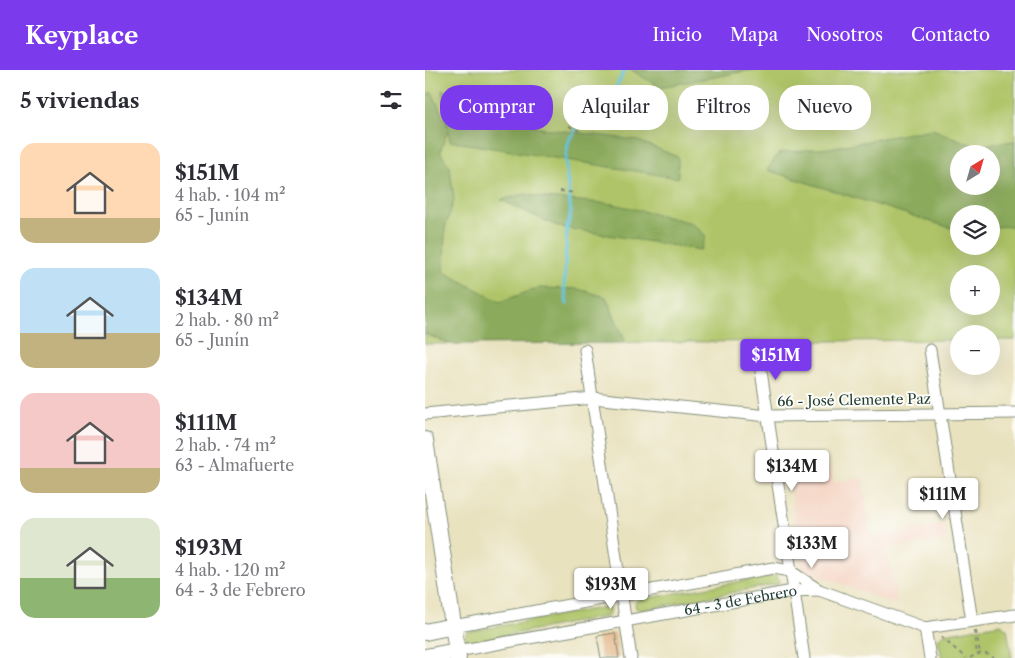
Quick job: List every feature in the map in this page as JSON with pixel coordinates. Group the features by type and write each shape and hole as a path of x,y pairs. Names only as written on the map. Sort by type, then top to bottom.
{"street":[{"path":"585,350 631,658"},
{"path":"930,350 973,624"},
{"path":"758,351 803,658"},
{"name":"66 - José Clemente Paz","path":"425,414 593,398 768,416 1015,413"},
{"path":"425,440 457,655"},
{"name":"64 - 3 de Febrero","path":"425,632 773,568 790,571 819,590 928,628 973,624 1015,615"},
{"name":"64 - 3 de Febrero","path":"425,657 457,655 626,621 793,591 819,590"},
{"path":"928,628 930,658"}],"path":[{"path":"577,130 583,133"},
{"path":"560,191 576,193"},
{"path":"973,624 979,654"},
{"path":"973,624 979,654"},
{"path":"928,628 966,658"},
{"path":"971,658 979,654 988,654 994,658"}],"shaded area":[{"path":"831,468 834,482 862,478 871,536 944,525 946,540 888,549 897,605 802,569 788,473"}],"green space":[{"path":"425,70 1015,70 1015,340 1000,340 1000,325 950,325 950,340 425,344"},
{"path":"631,70 752,70 668,86 657,85"},
{"path":"432,92 440,110 440,130 448,130 440,152 450,167 454,200 445,228 444,272 500,302 538,288 578,289 606,297 626,343 451,344 425,334 425,145 427,133 425,125 425,96"},
{"path":"932,129 972,145 950,145 950,195 1000,195 1000,145 983,145 1015,141 1015,226 1000,227 1000,205 950,205 950,228 767,170 779,153 829,148"},
{"path":"448,130 553,130 636,140 678,157 678,178 450,141"},
{"path":"525,194 546,198 613,204 692,223 706,236 701,250 559,227 501,200"},
{"path":"776,575 780,581 777,584 641,610 636,608 635,604 637,600"},
{"path":"606,607 610,613 608,616 471,642 466,641 465,636 467,632"},
{"path":"1001,624 1007,629 1012,658 942,658 938,639 944,634"}],"building":[{"path":"615,633 619,658 601,658 597,636"}],"waterway":[{"path":"567,304 564,287 567,227 571,213 566,169 569,140 578,126 606,101 614,91 625,70"}]}
